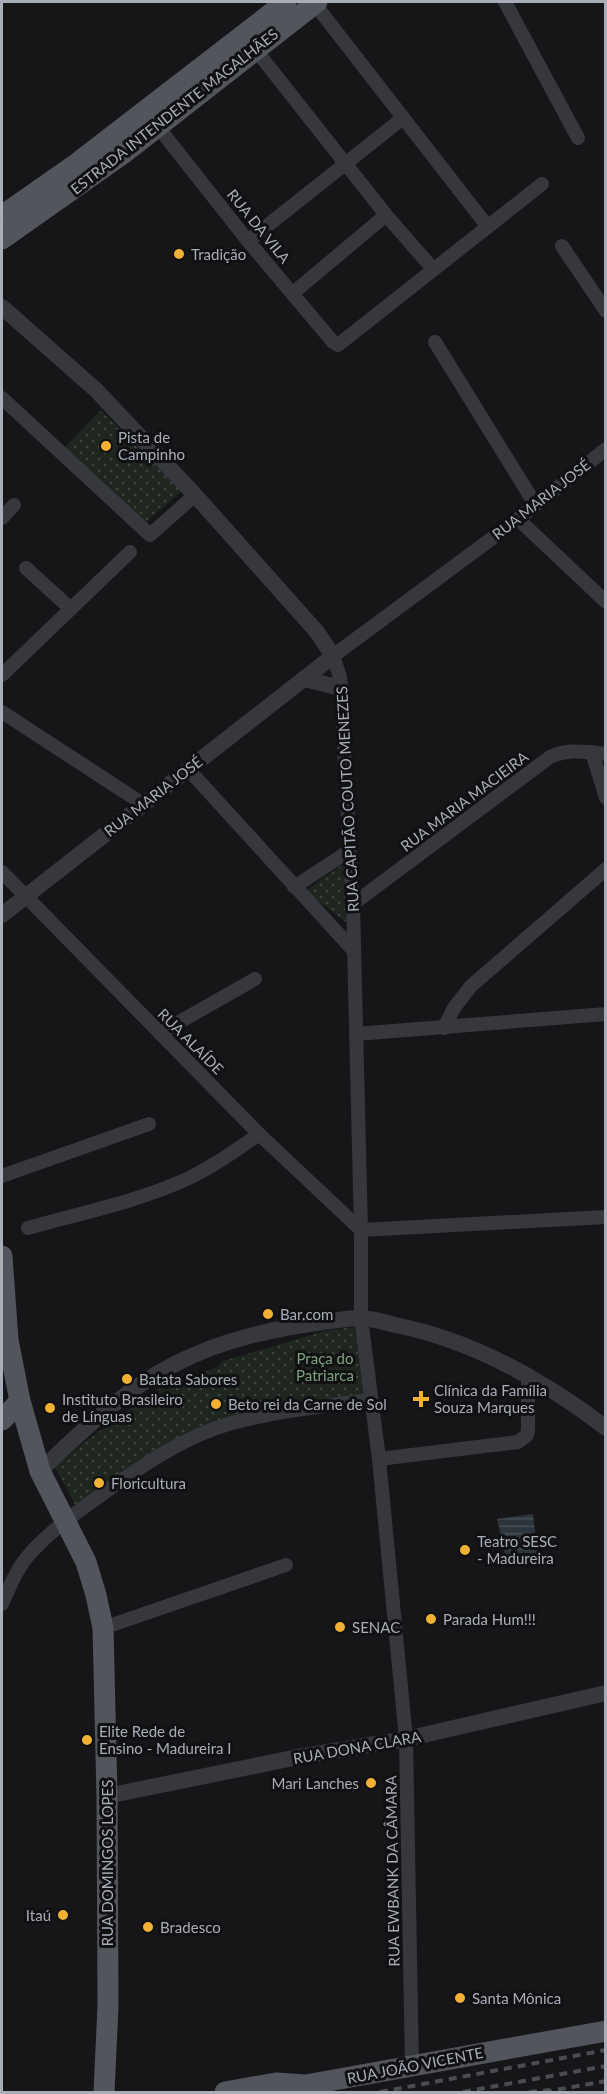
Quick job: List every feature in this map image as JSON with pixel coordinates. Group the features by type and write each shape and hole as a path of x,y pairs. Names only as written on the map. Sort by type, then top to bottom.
{"main road":[{"name":"ESTRADA INTENDENTE MAGALHÃES","path":"2,216 76,164 286,2"},
{"name":"ESTRADA INTENDENTE MAGALHÃES","path":"2,239 124,153 315,2"},
{"name":"RUA DOMINGOS LOPES","path":"2,1256 8,1340 20,1401 40,1471 86,1562 103,1628 108,2006 104,2092"},
{"path":"2,1420 20,1401"},
{"name":"RUA JOÃO VICENTE","path":"225,2092 276,2083 306,2085 606,2031"}],"street":[{"path":"315,2 488,227"},
{"path":"505,2 578,138"},
{"path":"255,49 386,215 433,269 542,184"},
{"path":"248,241 403,118"},
{"name":"RUA DA VILA","path":"158,127 248,241 336,344 341,344 433,269"},
{"path":"293,293 386,215"},
{"path":"562,246 606,311"},
{"name":"RUA CAPITÃO COUTO MENEZES","path":"2,307 96,390 195,495 317,632 338,668 353,904 361,1318"},
{"path":"435,342 535,504"},
{"path":"2,399 150,535 195,495"},
{"name":"RUA MARIA JOSÉ","path":"2,915 333,656 518,519 606,449"},
{"path":"2,518 14,505"},
{"path":"518,519 606,602"},
{"path":"2,675 130,552"},
{"path":"26,568 71,609"},
{"path":"304,679 341,688"},
{"path":"2,712 143,804"},
{"name":"RUA MARIA MACIEIRA","path":"353,904 550,758 571,750 599,753"},
{"path":"599,753 606,798"},
{"path":"188,769 354,951"},
{"path":"294,887 349,851"},
{"path":"444,1028 453,1008 471,986 606,869"},
{"name":"RUA ALAÍDE","path":"2,872 259,1134 361,1230"},
{"path":"160,1033 255,979"},
{"path":"356,1034 606,1014"},
{"path":"2,1176 149,1124"},
{"path":"28,1228 154,1192 208,1168 259,1134"},
{"path":"361,1230 606,1217"},
{"path":"40,1471 102,1413 175,1364 216,1346 257,1333 361,1318 450,1339 528,1375 574,1404 606,1428"},
{"name":"RUA EWBANK DA CÂMARA","path":"361,1318 379,1459 406,1739 411,2066"},
{"path":"379,1459 518,1442 523,1439 528,1430 528,1375"},
{"path":"2,1604 26,1558 40,1542 65,1521 176,1446 231,1424 295,1409 371,1400"},
{"path":"103,1628 286,1565"},
{"name":"RUA DONA CLARA","path":"107,1796 298,1757 406,1739 606,1693"}],"green space":[{"path":"101,410 183,490 145,523 63,449"},
{"path":"345,863 346,922 305,891"},
{"name":"Praça do Patriarca","path":"354,1327 366,1395 223,1421 77,1508 55,1467 86,1441 163,1385 164,1391 181,1381 218,1367 223,1361 325,1331"}],"shaded area":[{"path":"533,1514 538,1559 507,1563 497,1519"}],"railway":[{"path":"380,2092 606,2050"},
{"path":"463,2092 606,2066"},
{"path":"544,2092 606,2081"},
{"path":"529,2092 550,2090"}],"place":[{"name":"Tradição","path":"179,254"},
{"name":"Pista de Campinho","path":"106,446"},
{"name":"Bar.com","path":"268,1314"},
{"name":"Batata Sabores","path":"127,1379"},
{"name":"Clínica da Família Souza Marques","path":"421,1399"},
{"name":"Beto rei da Carne de Sol","path":"216,1404"},
{"name":"Instituto Brasileiro de Línguas","path":"50,1408"},
{"name":"Floricultura","path":"99,1483"},
{"name":"Teatro SESC - Madureira","path":"465,1550"},
{"name":"Parada Hum!!!","path":"431,1619"},
{"name":"SENAC","path":"340,1627"},
{"name":"Elite Rede de Ensino - Madureira I","path":"87,1740"},
{"name":"Mari Lanches","path":"371,1783"},
{"name":"Itaú","path":"63,1915"},
{"name":"Bradesco","path":"148,1927"},
{"name":"Santa Mônica","path":"460,1998"}]}
